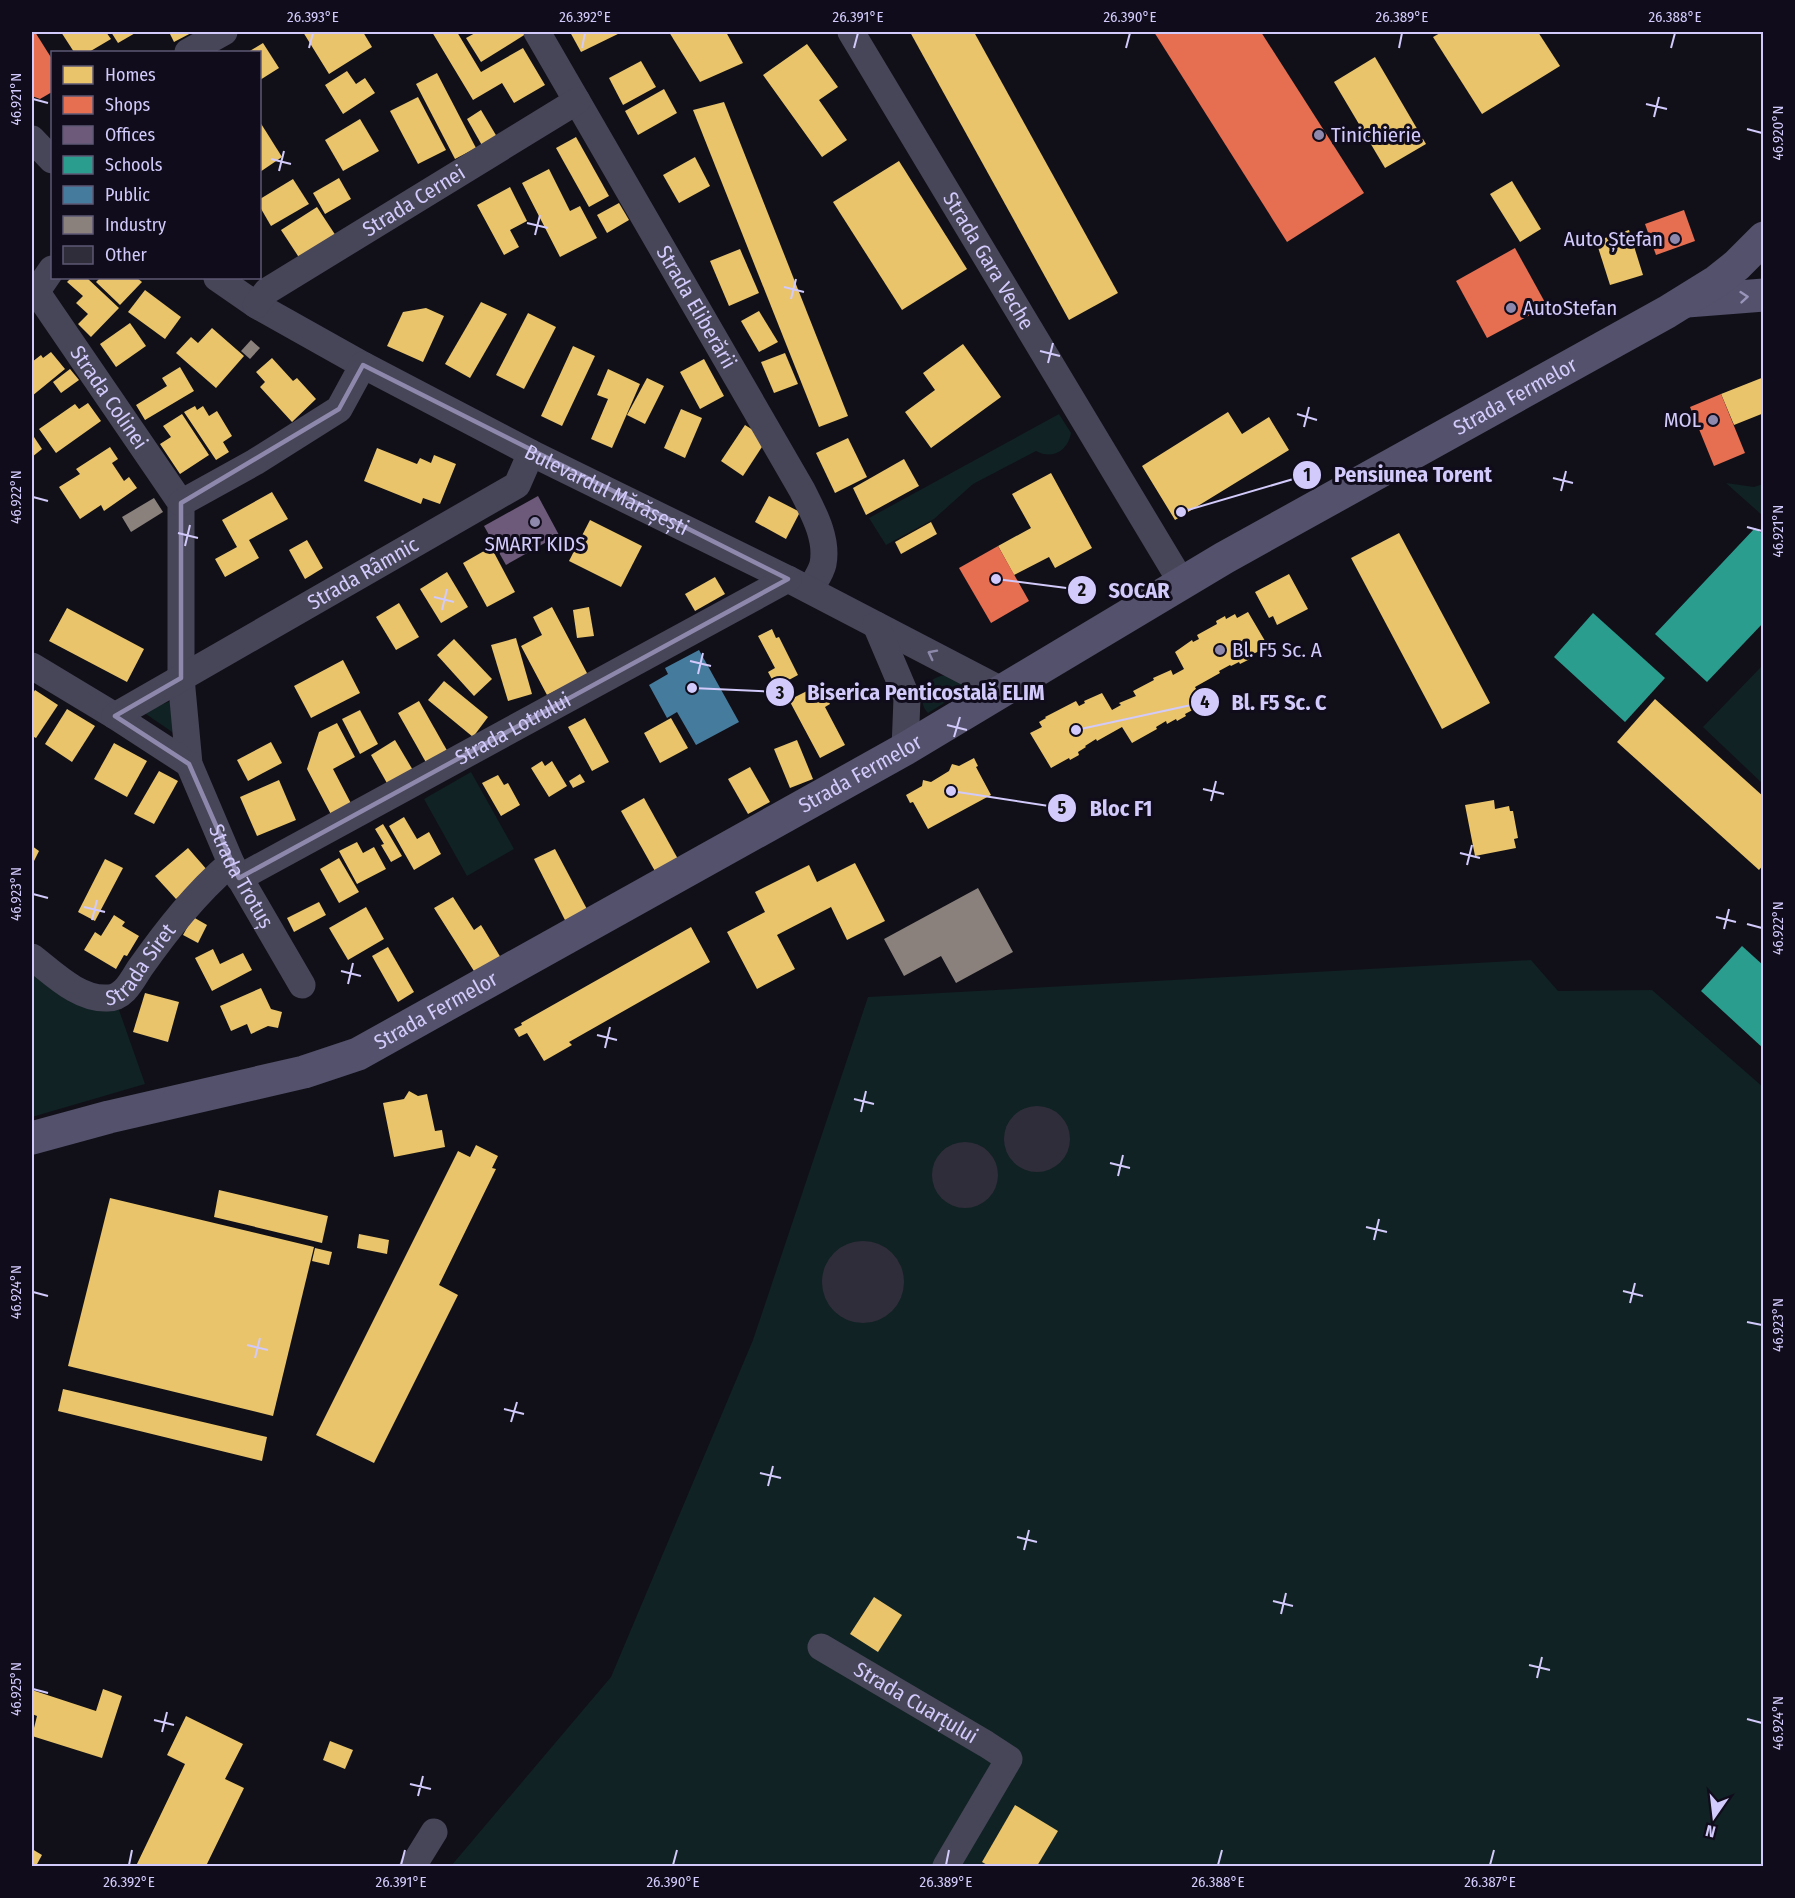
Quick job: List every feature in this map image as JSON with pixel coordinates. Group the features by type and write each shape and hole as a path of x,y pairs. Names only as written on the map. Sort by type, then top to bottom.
{"street":[{"path":"190,51 224,32"},
{"name":"Strada Eliberării","path":"537,32 817,520 823,546 823,565 799,585"},
{"name":"Strada Gara Veche","path":"851,32 1182,583"},
{"name":"Strada Cernei","path":"256,305 267,291 577,101"},
{"name":"Strada Fermelor","path":"32,1138 109,1117 304,1072 358,1054 905,749 1182,583 1682,302 1730,270 1764,238"},
{"name":"Strada Colinei","path":"51,270 34,295 181,503"},
{"name":"Bulevardul Mărășești","path":"218,279 256,305 363,365 531,453 799,585 1003,691"},
{"name":"Strada Fermelor","path":"1682,302 1764,295"},
{"path":"116,716 181,678 181,503 255,462 339,409 363,365"},
{"name":"Strada Râmnic","path":"181,678 517,485 531,453"},
{"name":"Strada Lotrului","path":"235,871 799,585"},
{"path":"876,625 907,698 905,749"},
{"path":"32,666 116,716 189,764"},
{"name":"Strada Trotuș","path":"181,678 189,764 235,871 302,985"},
{"name":"Strada Siret","path":"32,957 74,988 94,997 110,999 123,993 166,931 213,879 235,871"},
{"name":"Strada Cuarțului","path":"821,1647 987,1744 1009,1760 946,1866"},
{"path":"413,1866 434,1832"}],"highlighted area":[{"path":"363,365 788,579 239,878 189,764 115,716 181,678 181,503 339,409"}],"shaded area":[{"path":"1059,414 1071,433 1063,449 1048,455 1036,451 973,484 934,519 886,545 869,518"},
{"path":"1726,483 1754,487 1763,484 1763,516"},
{"path":"1762,666 1764,667 1763,784 1703,727"},
{"path":"943,675 953,675 969,685 967,689 928,713 923,698 929,683"},
{"path":"171,701 178,736 143,712"},
{"path":"471,772 514,849 467,876 424,799"},
{"path":"1531,960 1558,991 1652,990 1763,1087 1763,1866 451,1866 611,1677 753,1340 868,997"},
{"path":"32,970 93,1007 119,1010 145,1084 32,1117"}],"building: Homes":[{"path":"61,32 106,32 111,39 91,51 73,51"},
{"path":"111,32 137,32 118,43"},
{"path":"169,32 193,32 174,42"},
{"path":"303,32 363,32 372,47 329,74"},
{"path":"432,32 457,32 481,72 523,48 545,85 514,103 502,83 473,100"},
{"path":"477,32 529,32 481,62 466,38"},
{"path":"570,32 622,32 581,52"},
{"path":"669,32 726,32 743,63 700,82"},
{"path":"910,32 974,32 1118,293 1069,320"},
{"path":"1442,32 1538,32 1560,66 1482,114 1433,37"},
{"path":"263,43 279,68 261,79 261,51 250,51"},
{"path":"807,44 838,87 819,100 847,140 822,157 763,75"},
{"path":"1375,57 1426,144 1385,168 1334,82"},
{"path":"641,61 656,87 623,105 609,78"},
{"path":"347,71 356,84 365,78 375,93 343,114 325,85"},
{"path":"437,73 476,148 455,159 416,84"},
{"path":"664,89 677,113 638,135 625,111"},
{"path":"418,97 446,150 418,164 390,111"},
{"path":"724,102 848,416 819,427 693,110"},
{"path":"481,110 503,147 488,156 467,119"},
{"path":"360,119 379,151 343,171 325,140"},
{"path":"261,124 282,157 261,171"},
{"path":"576,137 609,196 589,207 556,148"},
{"path":"695,157 710,186 679,203 663,175"},
{"path":"899,161 967,269 902,310 833,202"},
{"path":"549,169 570,211 580,206 597,238 560,257 522,183"},
{"path":"339,178 351,199 325,214 313,193"},
{"path":"293,179 309,204 271,226 261,209 261,198"},
{"path":"1512,181 1541,229 1520,242 1490,194"},
{"path":"510,187 527,221 510,230 519,247 504,255 477,205"},
{"path":"619,203 629,220 607,233 597,215"},
{"path":"317,207 336,236 300,259 281,230"},
{"path":"1629,230 1643,275 1610,285 1596,241"},
{"path":"740,249 759,293 729,306 710,261"},
{"path":"70,279 88,279 119,308 91,337 78,324 88,314 76,303 83,296 67,282"},
{"path":"99,279 138,279 142,282 120,305 96,282"},
{"path":"145,290 181,317 165,339 128,312"},
{"path":"481,302 507,314 470,378 445,364"},
{"path":"426,308 444,316 423,362 387,346 403,312"},
{"path":"759,311 778,342 759,352 741,321"},
{"path":"528,313 556,327 524,389 496,375"},
{"path":"130,323 146,346 116,367 100,344"},
{"path":"212,328 244,356 216,388 176,353 191,337 198,343"},
{"path":"963,344 1001,397 931,448 905,412 935,390 923,373"},
{"path":"573,346 595,356 562,426 541,416"},
{"path":"51,352 65,369 32,396 32,362 41,355 43,358"},
{"path":"785,353 798,384 774,393 761,362"},
{"path":"272,358 293,381 297,378 316,399 292,422 260,387 265,382 256,372"},
{"path":"704,359 724,396 700,409 680,372"},
{"path":"180,367 194,391 145,420 136,405 167,386 162,378"},
{"path":"70,369 79,380 61,393 53,382"},
{"path":"608,369 640,384 612,448 591,439 608,399 597,395"},
{"path":"1764,377 1764,413 1734,425 1721,394"},
{"path":"647,378 664,386 645,424 627,415"},
{"path":"88,403 101,421 56,453 39,429 75,404 79,409"},
{"path":"195,406 197,410 203,406 209,416 217,411 232,436 223,442 229,452 216,460 184,412"},
{"path":"681,409 702,418 685,458 664,448"},
{"path":"1228,412 1242,434 1269,417 1289,450 1175,520 1142,466"},
{"path":"182,414 209,455 180,474 160,444 171,437 163,426"},
{"path":"745,425 767,439 743,476 721,461"},
{"path":"32,434 42,449 32,457"},
{"path":"848,438 867,477 835,493 816,453"},
{"path":"110,447 118,459 112,463 124,481 129,477 137,488 104,511 101,505 80,519 59,487 80,474 76,469"},
{"path":"377,448 417,464 420,458 431,463 434,455 456,464 440,504 423,498 421,504 364,481"},
{"path":"904,459 919,486 866,515 853,488"},
{"path":"1051,473 1092,548 1055,568 1049,557 1014,575 998,546 1031,528 1012,494"},
{"path":"272,492 288,519 249,540 259,558 225,577 215,559 237,547 222,520"},
{"path":"769,496 800,512 786,539 755,522"},
{"path":"590,520 642,546 621,587 569,561"},
{"path":"931,522 937,534 901,554 895,542"},
{"path":"1399,533 1490,703 1442,729 1351,558"},
{"path":"307,540 323,568 305,579 289,550"},
{"path":"491,547 515,592 487,607 463,563"},
{"path":"447,572 468,607 441,623 420,589"},
{"path":"1289,574 1308,609 1277,625 1273,616 1269,618 1255,592"},
{"path":"715,577 725,594 695,611 685,594"},
{"path":"399,603 419,637 396,650 376,617"},
{"path":"552,607 588,675 547,695 521,646 542,635 533,617"},
{"path":"589,607 594,636 577,638 573,610"},
{"path":"67,608 144,649 127,682 49,641"},
{"path":"1248,612 1268,646 1248,657 1250,659 1240,664 1239,662 1230,665 1195,687 1204,704 1177,721 1176,719 1167,724 1166,721 1156,727 1157,729 1132,743 1122,727 1085,746 1078,752 1079,755 1051,768 1030,733 1042,727 1039,722 1045,717 1076,701 1079,706 1085,703 1084,701 1102,693 1112,710 1121,705 1119,703 1136,696 1133,691 1154,680 1153,678 1171,670 1173,675 1184,669 1175,652 1192,640 1193,642 1199,639 1197,635 1217,624 1216,621 1235,614 1237,618"},
{"path":"772,629 776,638 779,637 798,675 776,687 768,672 775,668 758,636"},
{"path":"516,638 532,694 508,701 491,645"},
{"path":"454,639 492,679 474,696 437,655"},
{"path":"343,660 360,693 311,718 294,686"},
{"path":"444,681 488,717 473,737 428,700"},
{"path":"819,685 830,704 825,707 845,745 820,758 789,700"},
{"path":"35,690 58,705 36,738 32,736 32,695"},
{"path":"1655,699 1764,797 1764,864 1759,870 1617,742"},
{"path":"419,701 449,754 428,766 398,713"},
{"path":"67,709 95,726 72,762 45,744"},
{"path":"360,710 378,744 360,754 342,719"},
{"path":"585,718 609,762 592,771 568,727"},
{"path":"671,718 688,748 660,763 644,733"},
{"path":"337,723 355,757 333,769 355,811 335,822 307,769 319,732"},
{"path":"395,740 417,777 392,792 371,755"},
{"path":"797,740 813,779 790,788 774,749"},
{"path":"271,742 282,763 248,781 237,760"},
{"path":"114,743 147,761 127,797 94,779"},
{"path":"974,758 978,766 976,767 991,795 928,829 913,802 910,803 906,795 922,786 923,780 931,782 949,771 952,764 959,766"},
{"path":"542,761 545,766 552,761 567,786 549,797 531,768"},
{"path":"750,767 770,802 748,814 728,779"},
{"path":"159,771 178,781 154,824 134,814"},
{"path":"580,774 585,782 573,788 569,781"},
{"path":"498,775 504,785 508,783 520,805 501,816 482,783"},
{"path":"279,780 296,820 257,836 240,797"},
{"path":"644,798 683,868 660,880 621,811"},
{"path":"1494,800 1495,809 1509,806 1510,811 1513,811 1518,838 1514,839 1516,848 1475,856 1465,805"},
{"path":"404,817 417,839 429,832 441,854 414,870 389,826"},
{"path":"383,824 402,856 391,862 375,829"},
{"path":"357,842 363,853 374,847 386,869 357,884 339,851"},
{"path":"32,846 39,851 32,865"},
{"path":"188,848 208,871 176,899 155,876"},
{"path":"555,849 589,913 567,924 534,859"},
{"path":"339,858 359,892 339,903 320,869"},
{"path":"105,859 123,868 95,921 78,912"},
{"path":"855,863 885,921 847,940 831,907 777,935 795,969 757,989 727,932 765,912 755,892 809,865 817,882"},
{"path":"453,897 474,930 481,925 504,963 479,979 434,908"},
{"path":"319,902 326,915 294,932 287,918"},
{"path":"366,907 384,939 348,960 329,928"},
{"path":"114,915 125,922 122,926 139,936 116,969 84,950 95,932 101,936"},
{"path":"193,917 207,925 198,943 183,935"},
{"path":"691,927 710,962 569,1042 572,1045 544,1061 527,1033 519,1037 514,1029 522,1025 521,1023"},
{"path":"388,947 414,992 398,1002 372,956"},
{"path":"213,949 220,964 243,953 252,970 212,991 195,958"},
{"path":"261,988 271,1009 282,1012 278,1028 268,1026 251,1034 247,1024 231,1031 220,1006"},
{"path":"145,993 179,1002 168,1042 133,1032"},
{"path":"409,1091 418,1096 427,1094 435,1131 442,1130 445,1147 394,1157 383,1103 404,1099"},
{"path":"476,1145 498,1156 492,1168 496,1169 439,1285 458,1295 374,1463 316,1435 458,1151 470,1157"},
{"path":"219,1190 328,1216 322,1243 214,1217"},
{"path":"110,1198 314,1247 273,1416 68,1366"},
{"path":"359,1234 389,1240 387,1254 357,1248"},
{"path":"315,1248 332,1252 329,1265 312,1261"},
{"path":"63,1389 267,1437 262,1461 58,1411"},
{"path":"874,1597 902,1615 878,1652 850,1634"},
{"path":"103,1689 122,1696 102,1758 32,1736 37,1716 32,1714 32,1690 96,1711"},
{"path":"186,1716 243,1744 225,1779 244,1788 206,1866 136,1866 185,1764 167,1755"},
{"path":"330,1741 353,1750 345,1769 323,1760"},
{"path":"1015,1805 1058,1831 1037,1866 989,1866 982,1862"},
{"path":"32,1849 42,1855 36,1866 32,1866"}],"building: Shops":[{"path":"32,32 35,32 51,57 51,93 40,99 32,96"},
{"path":"1154,32 1261,32 1364,193 1287,242"},
{"path":"1684,210 1695,241 1656,255 1645,224"},
{"path":"1515,248 1547,306 1487,338 1456,281"},
{"path":"1721,394 1745,453 1714,466 1690,407"},
{"path":"998,546 1029,601 991,623 959,568"}],"building: Offices":[{"path":"538,496 559,535 506,565 484,526"}],"building: Schools":[{"path":"1755,528 1764,535 1764,622 1707,682 1655,634"},
{"path":"1593,613 1665,678 1625,722 1554,657"},
{"path":"1742,946 1764,966 1764,1049 1701,991"}],"building: Public":[{"path":"699,650 739,722 696,745 677,712 667,718 649,685 668,674 665,668"}],"building: Industry":[{"path":"251,340 260,348 250,359 241,351"},
{"path":"154,498 163,512 131,532 122,517"},
{"path":"978,888 1013,952 956,983 941,956 904,976 884,939"}],"building: Other":[{"path":"1037,1106 1050,1109 1060,1116 1067,1126 1070,1139 1067,1152 1060,1162 1050,1169 1037,1172 1024,1169 1014,1162 1007,1152 1004,1139 1007,1126 1014,1116 1024,1109"},
{"path":"965,1142 978,1145 988,1152 995,1162 998,1175 995,1188 988,1198 978,1205 965,1208 952,1205 942,1198 935,1188 932,1175 935,1162 942,1152 952,1145"},
{"path":"863,1241 879,1244 892,1253 901,1266 904,1282 901,1298 892,1311 879,1320 863,1323 847,1320 834,1311 825,1298 822,1282 825,1266 834,1253 847,1244"}],"place":[{"name":"Tinichierie","path":"1319,135"},
{"name":"Auto Ștefan","path":"1675,239"},
{"name":"AutoStefan","path":"1511,308"},
{"name":"MOL","path":"1713,420"},
{"name":"Pensiunea Torent","path":"1181,512"},
{"name":"SMART KIDS","path":"535,522"},
{"name":"SOCAR","path":"996,579"},
{"name":"Bl. F5 Sc. A","path":"1220,650"},
{"name":"Biserica Penticostală ELIM","path":"692,688"},
{"name":"Bl. F5 Sc. C","path":"1076,730"},
{"name":"Bloc F1","path":"951,791"}]}
